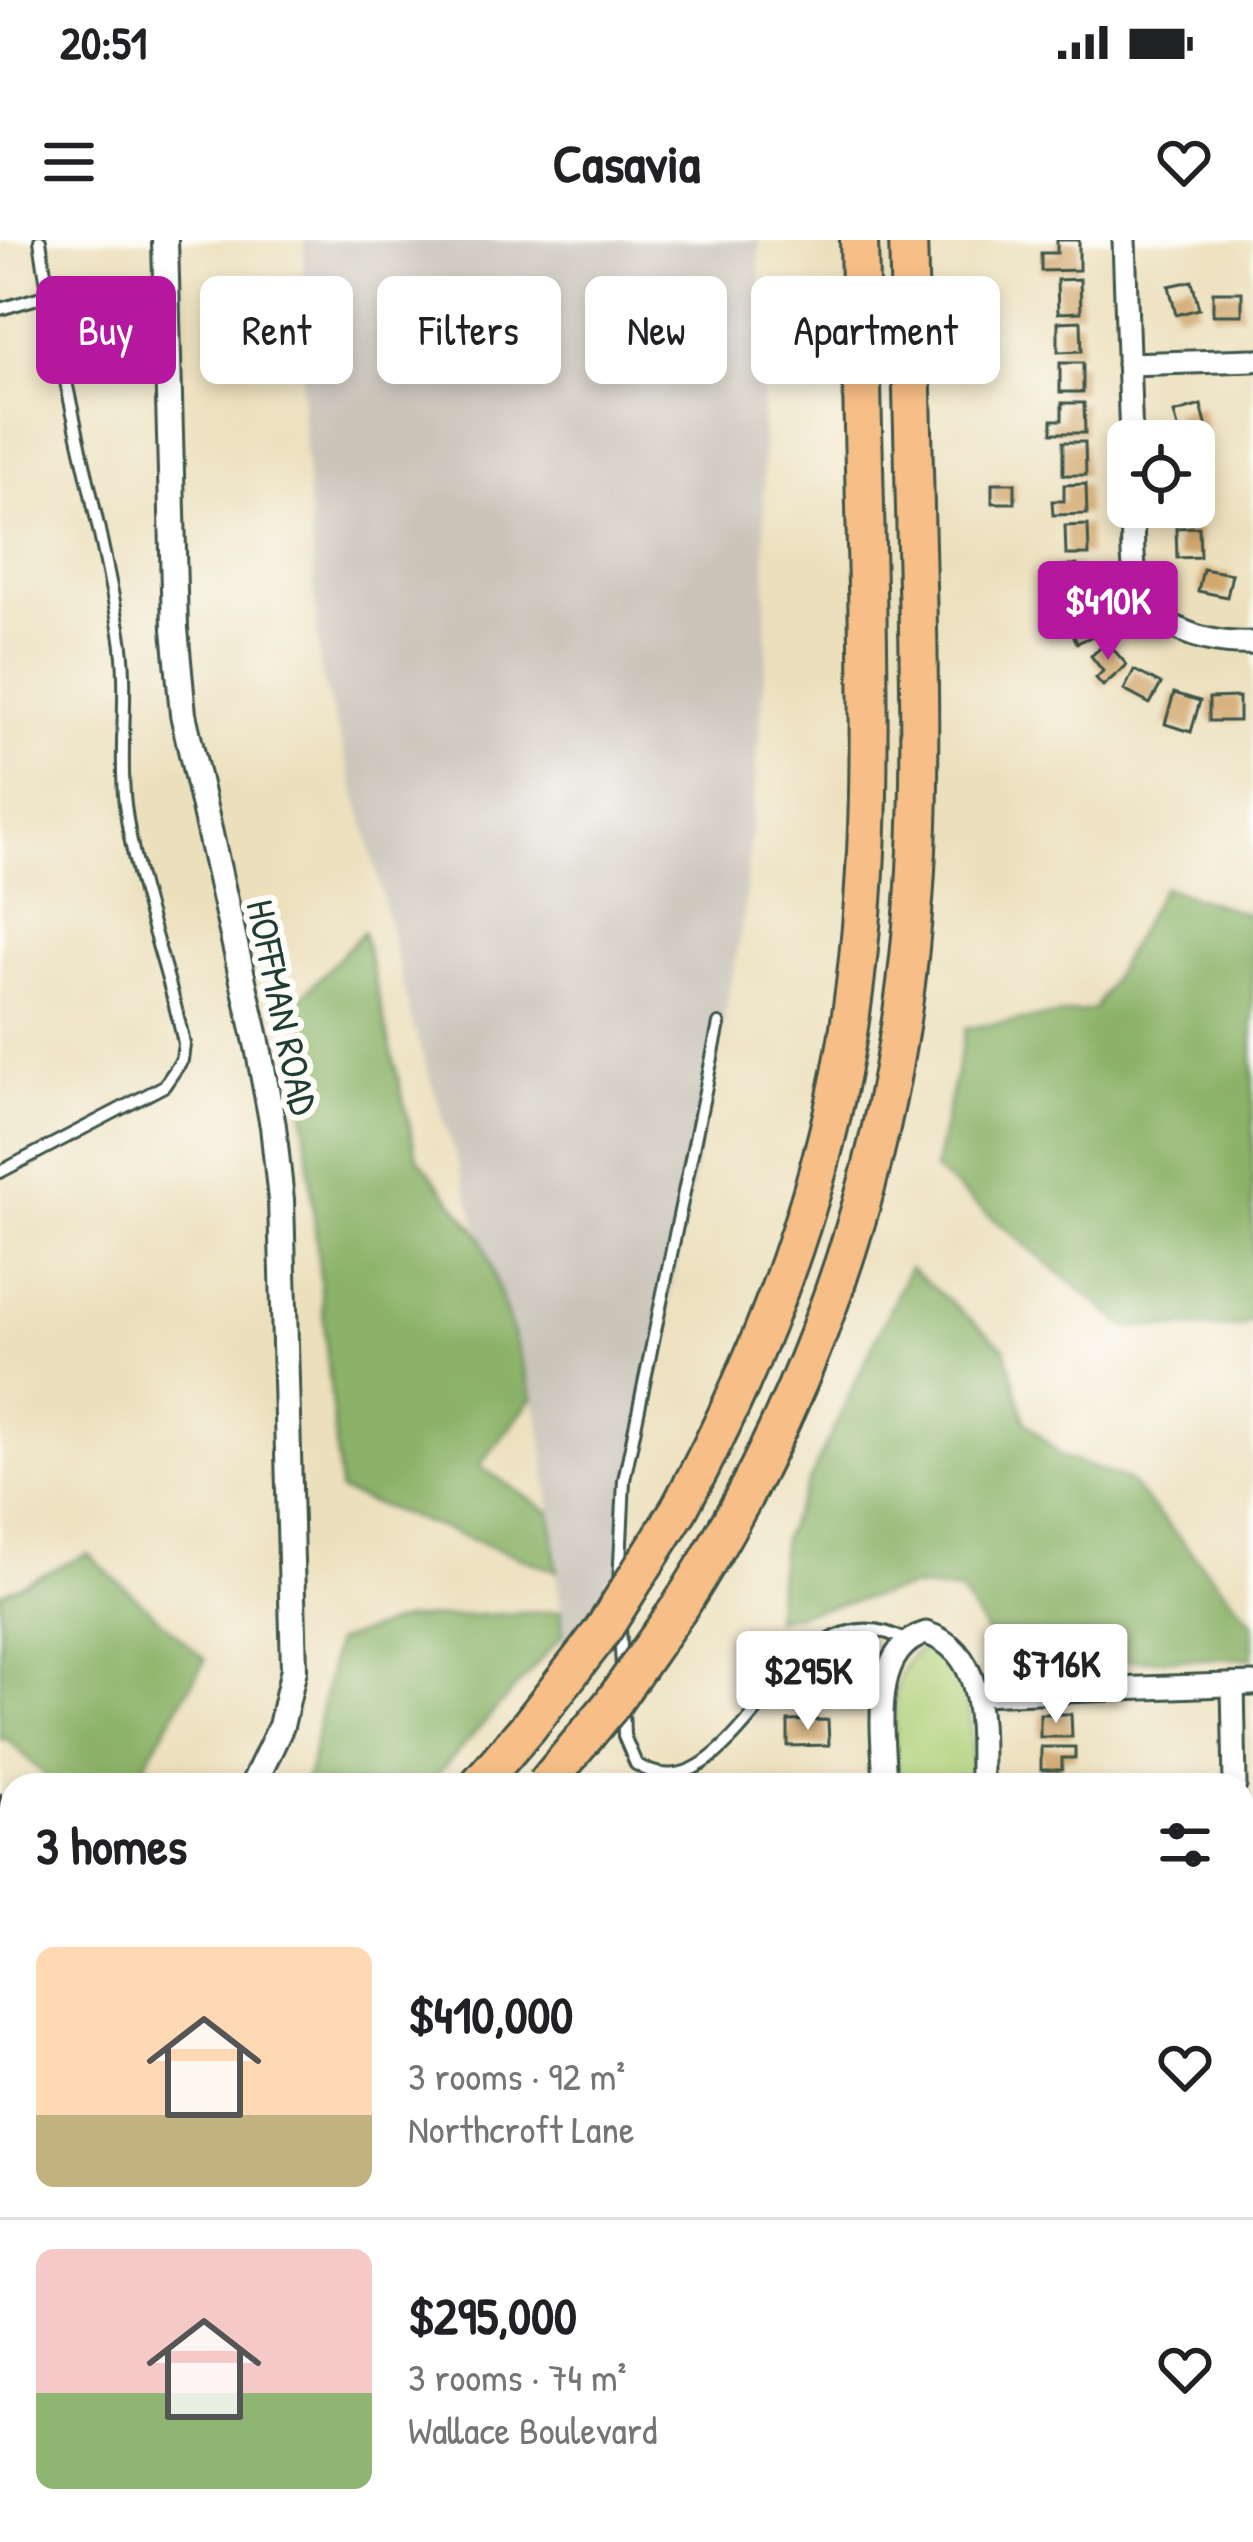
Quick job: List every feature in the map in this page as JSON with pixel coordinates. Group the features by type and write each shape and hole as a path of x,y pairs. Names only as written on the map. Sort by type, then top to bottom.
{"highway":[{"path":"488,1773 603,1630 680,1509 739,1392 787,1272 826,1138 852,1005 866,875 869,765 859,240"},
{"path":"555,1773 612,1704 681,1605 757,1472 823,1320 863,1197 898,1040 912,929 920,785 908,240"}],"street":[{"name":"HOFFMAN ROAD","path":"165,240 175,629 183,714 274,1126 281,1200 293,1669 281,1726 259,1773"},
{"path":"1124,240 1130,420"},
{"path":"1128,364 1253,360"},
{"path":"1134,528 1135,576 1147,603 1171,626 1198,639 1253,643"},
{"path":"885,1773 885,1688 896,1654 926,1634 943,1640 959,1658 979,1694 981,1773"},
{"path":"979,1694 1243,1685 1236,1773"}],"lane":[{"path":"40,240 45,276"},
{"path":"0,308 36,298"},
{"path":"0,1172 164,1086 182,1060 184,1044 131,849 124,798 126,696 120,634 66,384"},
{"path":"719,1024 624,1480 618,1569 624,1736 629,1753 643,1768 655,1772 698,1765 731,1740 783,1678 824,1642 857,1628 878,1630 908,1642"}],"shaded area":[{"path":"304,240 759,240 760,276 751,276 751,384 762,384 767,651 743,920 633,1469 626,1596 568,1677 541,1424 410,1015 365,824 320,671 302,384 353,384 353,276 304,276"}],"green space":[{"path":"1163,887 1253,916 1253,1319 1241,1327 1126,1327 934,1170 966,1028 1094,1010"},
{"path":"363,932 417,1157 482,1238 533,1398 479,1466 551,1513 557,1571 340,1491 294,1005"},
{"path":"909,1268 1005,1348 1025,1421 1062,1457 1128,1480 1253,1622 1253,1658 1005,1662 961,1592 915,1587 774,1619 783,1537"},
{"path":"88,1554 205,1660 140,1773 42,1773 7,1739 0,1739 0,1594"},
{"path":"561,1611 563,1635 439,1773 308,1773 335,1642 405,1619"},
{"path":"925,1648 942,1652 953,1666 970,1715 973,1773 896,1773 894,1708 902,1670 911,1656"}],"building":[{"path":"1057,240 1079,240 1079,270 1041,271 1041,253 1057,253"},
{"path":"1080,279 1081,312 1058,313 1057,280"},
{"path":"1192,281 1199,309 1176,315 1169,286"},
{"path":"1213,292 1242,292 1242,315 1213,315"},
{"path":"1081,321 1082,351 1058,352 1058,322"},
{"path":"1060,363 1083,363 1083,392 1060,392"},
{"path":"1062,403 1084,403 1085,433 1052,433 1052,420 1062,420"},
{"path":"1201,405 1205,420 1176,420 1174,413"},
{"path":"1063,442 1085,442 1086,475 1063,475"},
{"path":"992,483 1015,483 1015,503 992,503"},
{"path":"1086,484 1087,514 1053,515 1052,501 1064,501 1064,485"},
{"path":"1088,525 1089,555 1066,555 1065,526"},
{"path":"1176,528 1199,528 1200,557 1177,558"},
{"path":"1077,565 1080,595 1056,597 1053,567"},
{"path":"1203,569 1232,574 1227,597 1198,591"},
{"path":"1085,607 1097,634 1077,643 1065,617"},
{"path":"1107,642 1127,665 1103,686 1096,678 1103,671 1091,656"},
{"path":"1134,670 1161,684 1150,704 1124,690"},
{"path":"1174,693 1200,701 1191,732 1165,724"},
{"path":"1239,697 1239,721 1209,721 1209,698"},
{"path":"1040,1714 1071,1714 1072,1737 1040,1737"},
{"path":"828,1720 829,1745 788,1746 788,1721"},
{"path":"1041,1747 1075,1747 1075,1758 1062,1758 1062,1770 1041,1770"}]}
